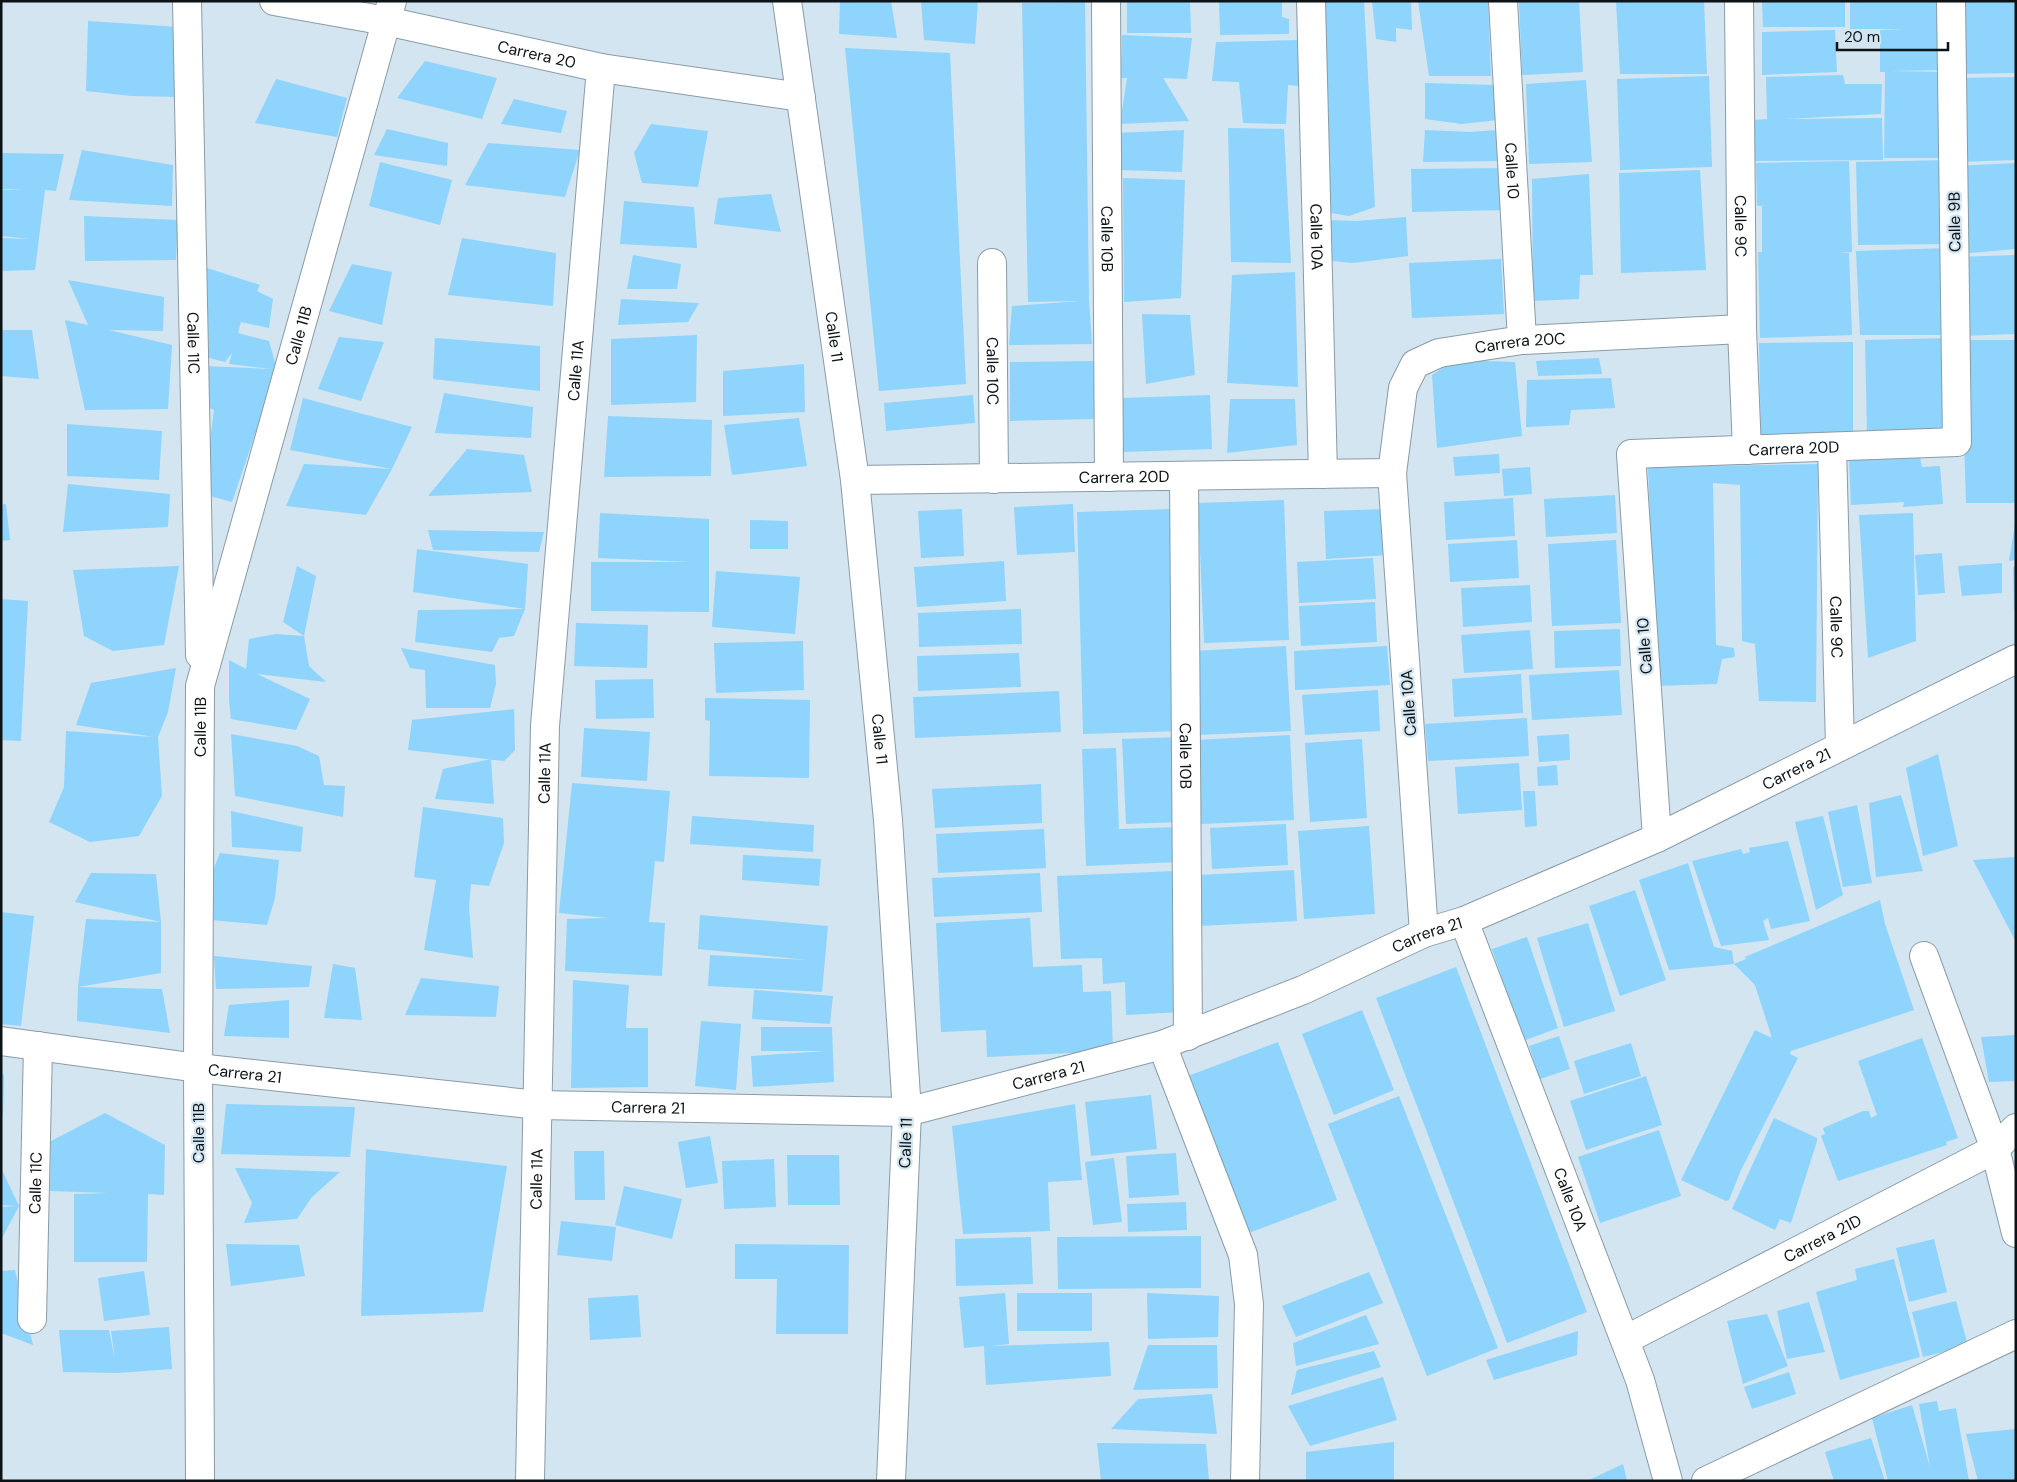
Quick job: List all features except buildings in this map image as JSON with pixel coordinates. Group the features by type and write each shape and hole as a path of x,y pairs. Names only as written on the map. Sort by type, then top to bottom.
{"street":[{"name":"Calle 11C","path":"187,1 200,686"},
{"name":"Carrera 20","path":"274,1 389,11 601,68 801,97"},
{"name":"Calle 11","path":"787,1 855,480 888,820 907,1112 891,1481"},
{"name":"Calle 10B","path":"1106,1 1109,477"},
{"name":"Calle 10A","path":"1311,1 1323,474"},
{"name":"Calle 10","path":"1504,1 1522,340"},
{"name":"Calle 9C","path":"1739,1 1742,329 1747,450"},
{"name":"Calle 9B","path":"1951,1 1957,442"},
{"name":"Calle 11B","path":"200,1481 198,1068 200,686 389,11"},
{"name":"Calle 11A","path":"530,1481 545,726 601,68"},
{"name":"Calle 10C","path":"992,263 994,479"},
{"name":"Carrera 20C","path":"1392,473 1404,388 1415,364 1439,353 1522,340 1742,329"},
{"name":"Carrera 20D","path":"1631,454 1957,442"},
{"name":"Calle 9C","path":"1832,447 1840,746"},
{"name":"Calle 10","path":"1631,454 1657,838"},
{"name":"Carrera 20D","path":"855,480 1392,473"},
{"name":"Calle 10A","path":"1392,473 1424,933"},
{"name":"Calle 10B","path":"1184,476 1188,1036"},
{"name":"Carrera 21","path":"1,1041 198,1068 538,1105 907,1112 1162,1045 1303,990 1424,933 1464,921 1657,838 2016,659"},
{"name":"Calle 10A","path":"1464,921 1640,1380 1668,1481"},
{"path":"1924,956 1995,1149 2016,1233"},
{"path":"1162,1045 1243,1255 1249,1304 1245,1481"},
{"name":"Calle 11C","path":"32,1319 38,1046"},
{"name":"Carrera 21D","path":"1625,1340 1995,1149 2016,1128"},
{"path":"1706,1481 2016,1334"}]}
